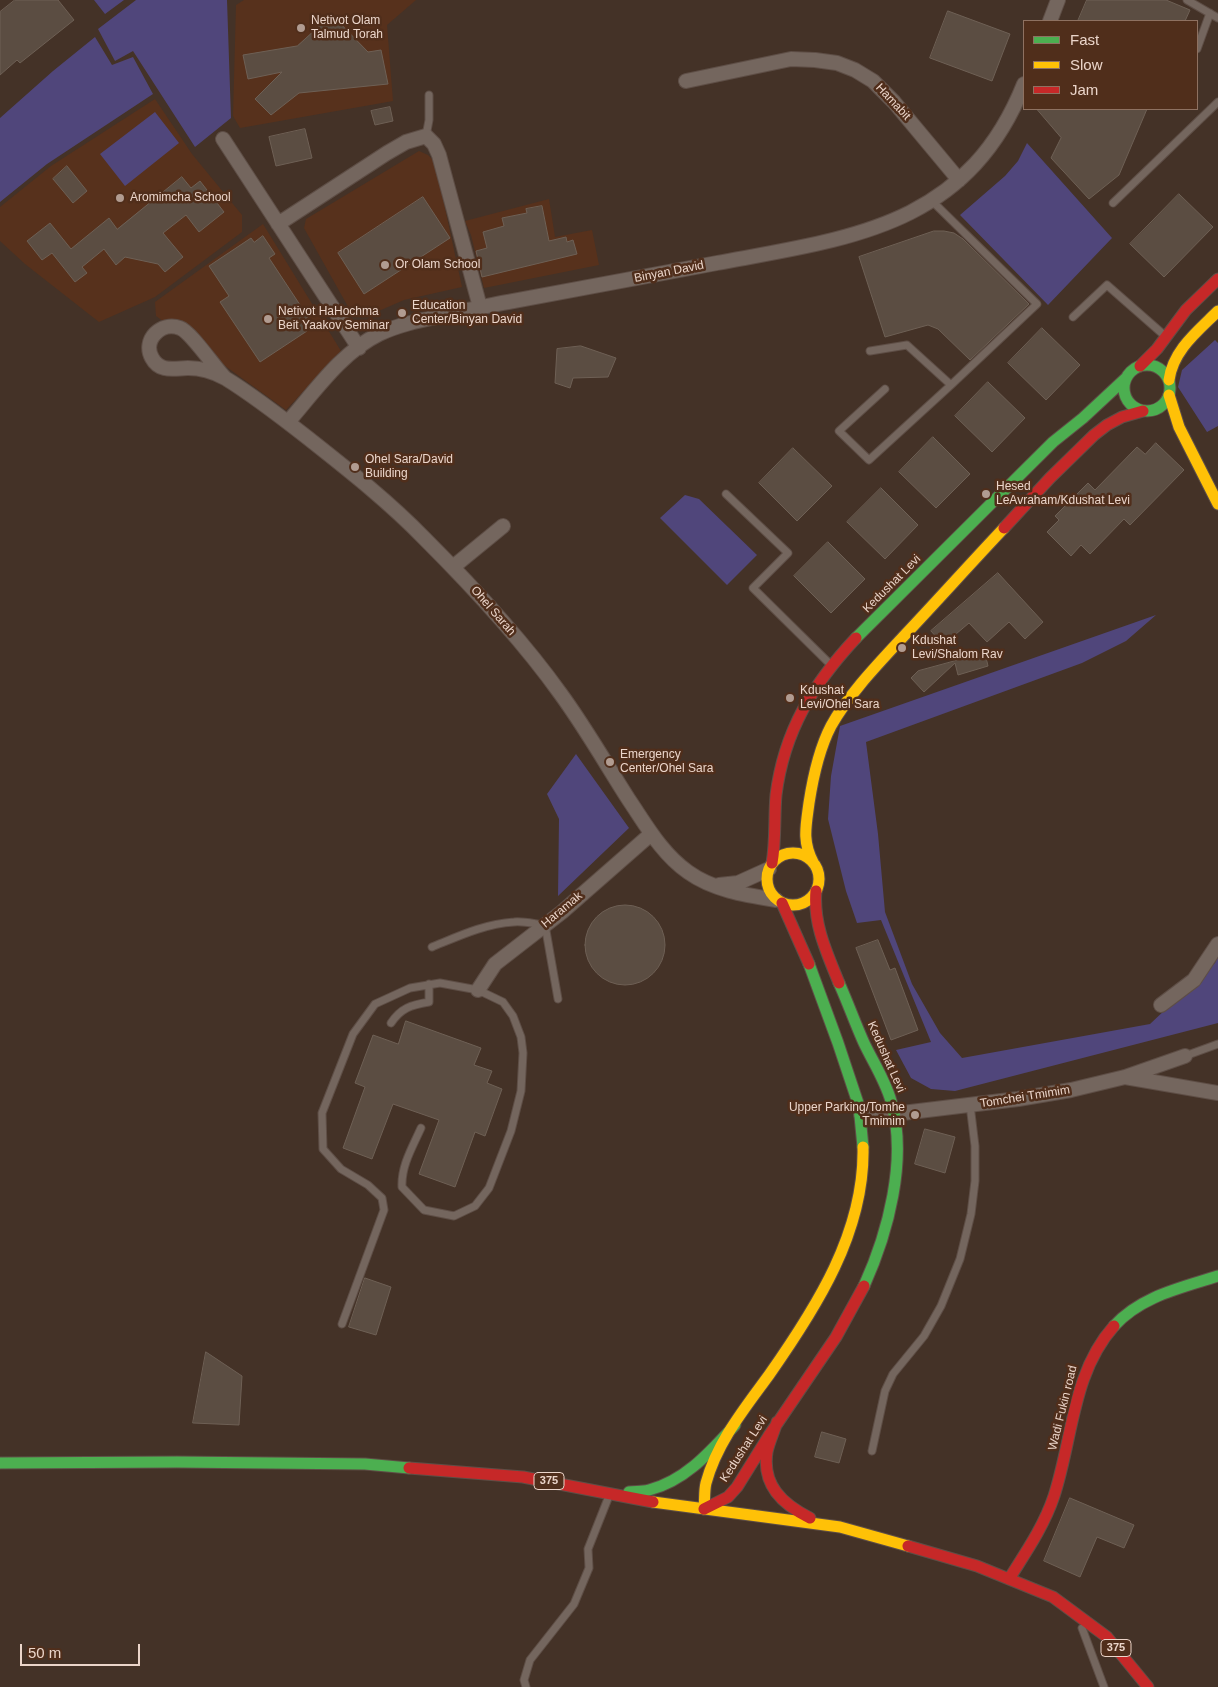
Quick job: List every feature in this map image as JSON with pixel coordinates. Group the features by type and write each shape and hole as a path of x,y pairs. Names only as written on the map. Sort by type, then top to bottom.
{"street":[{"path":"1050,20 1058,0"},
{"name":"Hamabit","path":"686,81 791,60 815,60 837,63 855,70 873,81 894,102 959,180"},
{"name":"Binyan David","path":"288,422 350,353 378,335 400,325 480,307 848,237 918,210 959,180 995,140 1009,117 1023,86"},
{"path":"278,224 387,153 406,142 426,136 434,144 439,155 480,307"},
{"path":"223,139 359,348"},
{"path":"1190,450 1180,436 1164,421 1132,406 1126,399 1124,387 1126,378 1132,371 1140,366 1157,349 1186,310 1218,278"},
{"path":"1218,311 1182,349 1171,366 1169,380 1169,395 1174,416 1218,504"},
{"name":"Ohel Sarah","path":"225,378 184,330 171,326 157,331 152,337 150,344 152,358 163,368 187,368 208,371 225,378 288,422 361,480 422,535 516,637 560,693 651,834 673,860 686,871 713,885 779,901"},
{"path":"1140,366 1157,367 1169,380"},
{"name":"Kedushat Levi","path":"770,866 775,849 774,826 777,788 791,734 804,706 832,666 854,641 1053,442 1126,378"},
{"path":"770,866 766,875 768,888 779,901 795,906 807,901 816,891 819,879 818,873 807,850 804,832 810,793 822,746 831,726 846,703 878,664 1050,478 1094,435 1122,417 1162,406 1169,395"},
{"path":"453,567 503,526"},
{"name":"Haramak","path":"478,990 495,964 545,925 651,834"},
{"path":"713,885 738,883 770,866 782,855 789,853 802,855 813,862"},
{"name":"Kedushat Levi","path":"704,1509 730,1496 777,1422 836,1337 856,1302 871,1268 891,1203 896,1174 896,1134 892,1105 882,1078 864,1043 820,930 814,899 816,891"},
{"name":"Kedushat Levi","path":"704,1509 706,1483 717,1454 808,1319 826,1287 840,1256 858,1196 862,1172 861,1114 841,1051 798,936 779,901"},
{"path":"1161,1005 1194,980 1218,944"},
{"name":"Tomchei Tmimim","path":"861,1114 894,1114 1062,1092 1125,1077 1185,1056"},
{"path":"1125,1077 1218,1093"},
{"name":"Wadi Fukin road","path":"1009,1579 1054,1498 1082,1378 1101,1339 1116,1322 1147,1301 1168,1292 1218,1276"},
{"path":"777,1422 767,1451 766,1471 768,1480 783,1503 796,1512 827,1525"},
{"path":"610,1493 648,1490 675,1481 707,1455 735,1425"},
{"name":"375","path":"0,1463 365,1464 523,1476 704,1509 840,1527 977,1566 1052,1597 1107,1636 1148,1687"}],"lane":[{"path":"1188,0 1218,18"},
{"path":"1198,46 1210,12"},
{"path":"426,136 430,120 429,95"},
{"path":"1113,203 1218,102"},
{"path":"885,388 840,431 868,460 1037,304 932,201"},
{"path":"1073,316 1107,285 1166,336"},
{"path":"870,351 907,345 951,385"},
{"path":"726,494 788,553 753,588 832,666"},
{"path":"432,947 490,925 516,922 545,925 558,999"},
{"path":"342,1324 384,1210 382,1198 368,1185 341,1169 323,1149 322,1113 353,1034 375,1004 410,988 440,983 478,990 503,1002 513,1016 521,1037 523,1053 521,1091 511,1131 489,1188 475,1206 454,1216 424,1210 402,1187 405,1163 421,1128"},
{"path":"391,1024 398,1014 412,1005 429,1002 429,984"},
{"path":"1185,1056 1218,1044"},
{"path":"872,1451 886,1391 893,1374 924,1336 941,1306 960,1259 971,1214 975,1181 975,1146 970,1105"},
{"path":"526,1687 524,1680 530,1660 574,1604 589,1568 588,1550 610,1493"},
{"path":"1078,1616 1104,1687"}],"shaded area":[{"path":"94,0 124,0 105,14"},
{"path":"136,0 227,0 231,118 195,147 133,51 115,61 98,29"},
{"path":"244,0 416,0 387,25 393,101 240,128 233,116 236,5"},
{"path":"95,37 112,65 133,57 153,94 47,164 0,202 0,118"},
{"path":"155,99 192,154 242,215 242,232 155,297 99,322 25,264 0,241 0,207 51,166"},
{"path":"155,112 179,143 125,186 100,154"},
{"path":"1027,143 1112,238 1048,305 960,215 1005,176 1018,161"},
{"path":"419,151 428,155 435,162 462,287 404,300 365,317 351,312 304,228 306,219"},
{"path":"549,199 555,237 592,230 599,265 484,288 471,235 465,221"},
{"path":"263,224 341,351 286,410 156,316 155,302"},
{"path":"1215,340 1218,343 1218,426 1207,432 1178,387 1182,370"},
{"path":"685,495 699,499 757,555 727,585 660,518"},
{"path":"1156,615 1126,641 1082,663 866,742 878,834 885,912 912,984 940,1033 962,1058 1150,1024 1215,963 1218,956 1218,1023 955,1091 931,1089 911,1078 896,1050 931,1042 881,920 857,923 846,891 828,819 831,776 840,726"},
{"path":"576,754 629,828 558,896 559,819 547,794"}],"building":[{"path":"15,0 58,0 74,20 20,63 17,60 0,75 0,12"},
{"path":"1087,0 1166,0 1190,10 1185,20 1078,20"},
{"path":"948,11 1010,34 992,81 930,58"},
{"path":"332,15 368,52 381,50 388,84 299,93 271,115 255,99 282,72 248,79 243,55 297,46"},
{"path":"390,107 393,121 375,125 371,111"},
{"path":"1038,110 1147,110 1119,175 1089,199 1051,158 1061,138"},
{"path":"305,129 312,158 276,166 269,137"},
{"path":"67,166 87,191 73,203 53,179"},
{"path":"182,177 191,188 200,181 224,212 199,232 186,215 163,233 183,257 165,272 158,264 125,257 116,265 104,249 82,267 87,273 75,282 52,253 42,260 27,241 50,223 71,249 109,218 117,229"},
{"path":"1179,194 1213,227 1164,277 1130,244"},
{"path":"423,197 450,238 364,294 338,253"},
{"path":"542,206 549,241 566,237 567,242 573,240 577,254 482,277 476,251 487,248 483,232 504,226 502,218 527,213 526,209"},
{"path":"934,231 954,233 963,239 1029,304 970,360 938,329 928,325 885,337 859,257"},
{"path":"263,236 275,254 269,258 308,317 301,322 307,331 260,362 220,302 229,296 209,266 251,238 254,242"},
{"path":"1042,328 1080,365 1046,400 1008,363"},
{"path":"581,346 616,358 608,377 573,378 570,388 555,383 557,349"},
{"path":"988,382 1025,418 992,452 955,416"},
{"path":"933,437 970,474 936,508 899,472"},
{"path":"1156,443 1184,470 1130,525 1124,519 1090,554 1081,545 1071,556 1047,532 1059,520 1055,516 1088,483 1095,490 1137,447 1145,454"},
{"path":"793,448 832,486 797,521 759,483"},
{"path":"881,488 918,525 885,559 847,522"},
{"path":"828,542 865,579 831,613 794,576"},
{"path":"998,573 1043,622 1025,639 1009,622 987,642 969,623 943,645 931,631"},
{"path":"985,653 988,666 958,675 955,663 924,692 911,678 918,671"},
{"path":"625,905 640,908 653,917 662,930 665,945 662,960 653,973 640,982 625,985 610,982 597,973 588,960 585,945 588,930 597,917 610,908"},
{"path":"878,940 890,970 895,968 918,1030 891,1040 856,948"},
{"path":"406,1021 481,1048 474,1065 492,1071 487,1083 502,1089 485,1136 475,1132 455,1187 419,1174 439,1120 393,1104 372,1159 343,1148 365,1087 355,1083 373,1035 398,1044"},
{"path":"925,1129 955,1137 945,1173 915,1164"},
{"path":"365,1278 391,1287 376,1335 349,1327"},
{"path":"206,1352 242,1376 239,1425 193,1423"},
{"path":"822,1432 846,1439 839,1463 815,1457"},
{"path":"1070,1498 1134,1525 1124,1548 1097,1537 1080,1577 1044,1561"}],"traffic: fast":[{"path":"1142,365 1152,365 1166,375 1170,388 1166,401 1160,407 1152,411 1142,411 1128,401 1124,393 1124,383 1134,369 1142,365"},
{"path":"856,638 1053,442 1083,418 1126,378"},
{"path":"809,964 859,1106 863,1147"},
{"path":"839,983 864,1043 886,1086 896,1123 897,1147 893,1195 881,1243 864,1286"},
{"path":"1114,1326 1136,1307 1149,1300 1176,1289 1218,1276"},
{"path":"629,1492 649,1490 674,1480 696,1464 735,1425"},
{"path":"0,1463 365,1464 409,1468"}],"traffic: slow":[{"path":"1169,380 1171,369 1181,350 1218,311"},
{"path":"1169,395 1179,427 1218,504"},
{"path":"813,862 806,840 807,819 817,763 831,726 846,703 874,668 1004,528"},
{"path":"788,853 798,853 812,860 819,874 819,879 819,884 812,898 798,905 788,905 778,901 771,894 767,884 767,874 771,864 778,857 788,853"},
{"path":"704,1509 706,1483 717,1453 741,1413 804,1323 820,1296 847,1239 856,1209 863,1147"},
{"path":"653,1502 840,1527 908,1546"}],"traffic: jam":[{"path":"1140,366 1157,349 1186,310 1218,279"},
{"path":"1004,528 1050,478 1094,435 1122,417 1143,411"},
{"path":"772,863 776,795 780,772 793,729 826,673 856,638"},
{"path":"816,891 819,927 839,983"},
{"path":"782,903 809,964"},
{"path":"704,1509 728,1497 737,1487 770,1434 836,1337 864,1286"},
{"path":"1009,1579 1034,1539 1050,1507 1082,1385 1100,1344 1114,1326"},
{"path":"777,1422 767,1452 766,1464 771,1484 783,1500 810,1518"},
{"path":"409,1468 523,1477 653,1502"},
{"path":"908,1546 977,1566 1053,1597 1107,1637 1148,1687"}],"place":[{"name":"Netivot Olam Talmud Torah","path":"301,28"},
{"name":"Aromimcha School","path":"120,198"},
{"name":"Or Olam School","path":"385,265"},
{"name":"Education Center/Binyan David","path":"402,313"},
{"name":"Netivot HaHochma Beit Yaakov Seminar","path":"268,319"},
{"name":"Ohel Sara/David Building","path":"355,467"},
{"name":"Hesed LeAvraham/Kdushat Levi","path":"986,494"},
{"name":"Kdushat Levi/Shalom Rav","path":"902,648"},
{"name":"Kdushat Levi/Ohel Sara","path":"790,698"},
{"name":"Emergency Center/Ohel Sara","path":"610,762"},
{"name":"Upper Parking/Tomhe Tmimim","path":"915,1115"}]}
